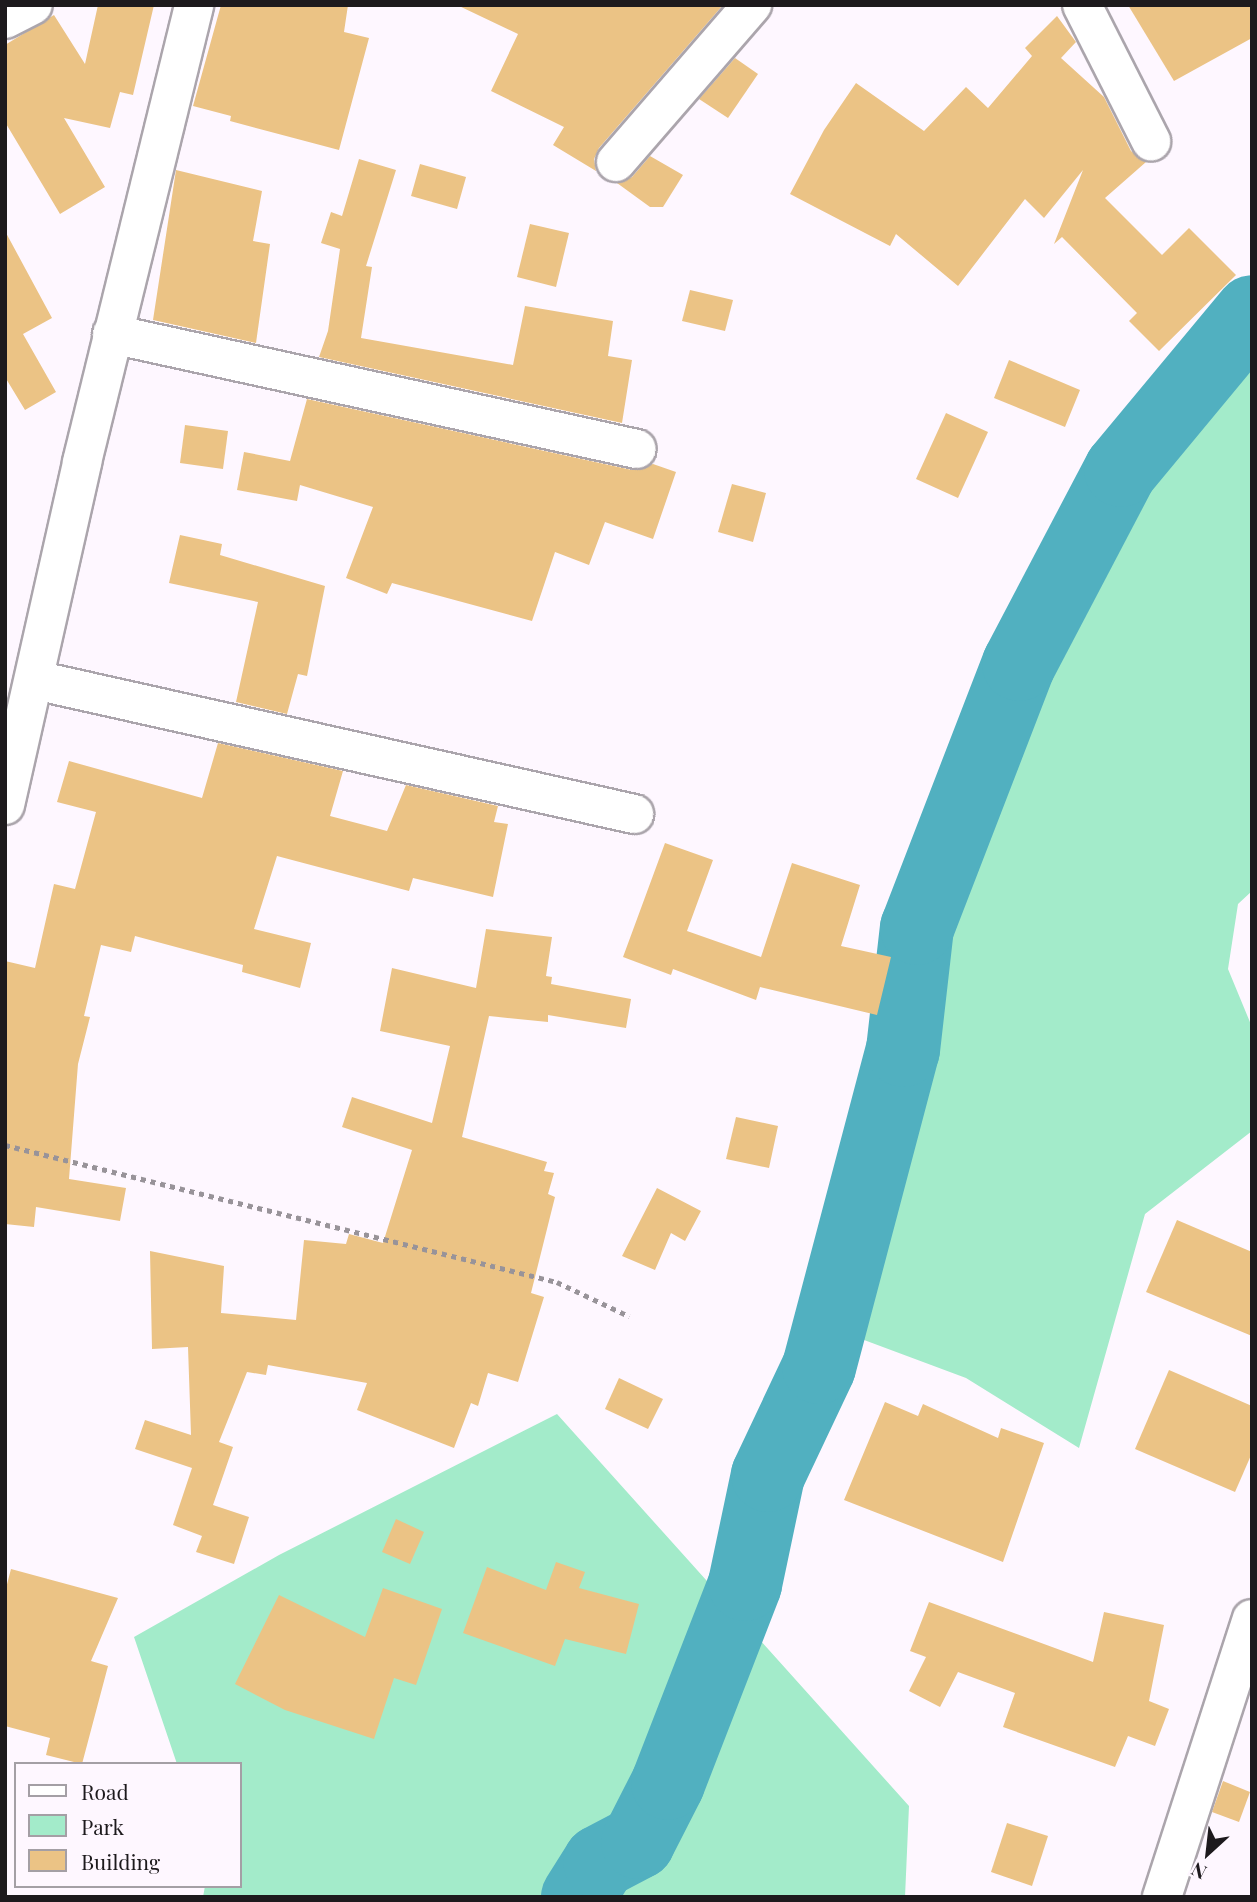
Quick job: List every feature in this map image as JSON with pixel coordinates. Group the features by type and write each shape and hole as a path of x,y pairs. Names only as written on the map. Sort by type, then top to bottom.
{"street":[{"path":"5,19 33,5"},
{"path":"5,805 25,722 20,681 112,334 194,5"},
{"path":"616,162 752,5"},
{"path":"1082,5 1151,141"},
{"path":"112,334 636,449"},
{"path":"20,681 634,814"},
{"path":"1162,1897 1252,1619"}],"path":[{"path":"5,1144 557,1282 629,1316"}],"green space":[{"path":"1252,347 1252,891 1238,904 1228,969 1252,1027 1252,1131 1145,1214 1079,1448 966,1378 848,1334 972,827 1099,547"},
{"path":"557,1414 909,1806 905,1897 203,1897 205,1888 242,1888 242,1762 176,1762 134,1637 279,1555"}],"building":[{"path":"98,5 154,5 133,95 120,92 110,128 64,118 105,187 60,214 5,122 5,45 54,15 85,64"},
{"path":"221,5 348,5 344,32 369,38 339,150 230,121 231,116 193,106"},
{"path":"457,5 723,5 599,148 594,159 596,171 553,145 564,127 491,91 518,34"},
{"path":"1128,5 1252,5 1252,38 1174,81"},
{"path":"1057,16 1076,42 1061,58 1104,97 1131,151 1146,162 1105,198 1162,255 1189,228 1236,275 1159,351 1129,321 1137,313 1062,237 1054,244 1083,170 1044,218 1025,199 958,286 896,234 890,246 790,194 824,130 856,83 924,131 966,87 988,108 1032,56 1025,48"},
{"path":"735,58 758,74 728,118 699,99"},
{"path":"650,156 683,175 663,207 650,207 617,183 632,177"},
{"path":"359,159 396,170 366,266 372,267 361,338 513,365 525,306 613,321 608,356 632,360 622,423 319,357 328,331 340,249 321,243 331,212 342,216"},
{"path":"420,164 466,177 457,209 411,196"},
{"path":"176,170 262,191 253,241 270,244 256,343 153,320"},
{"path":"530,224 569,233 556,287 517,277"},
{"path":"5,231 52,318 23,334 56,392 25,410 5,377"},
{"path":"690,290 733,300 725,331 682,321"},
{"path":"1009,360 1080,390 1065,427 994,398"},
{"path":"307,399 632,470 653,464 676,472 653,539 605,522 589,565 555,552 532,621 392,583 387,594 346,578 373,507 300,485 297,501 237,490 244,452 290,461"},
{"path":"946,413 988,432 958,498 916,479"},
{"path":"185,425 228,431 223,469 180,463"},
{"path":"732,484 766,493 753,542 718,532"},
{"path":"180,535 222,544 220,555 325,586 307,676 298,674 287,714 236,702 258,602 169,583"},
{"path":"218,743 343,771 330,816 387,831 406,785 498,806 494,822 508,824 493,897 413,878 409,891 277,856 254,929 311,943 300,988 242,972 243,965 135,936 131,952 101,945 84,1016 90,1017 78,1064 69,1179 126,1188 120,1221 36,1207 34,1227 5,1224 5,961 35,968 54,884 75,889 96,812 57,802 69,761 202,798"},
{"path":"665,843 713,860 687,931 761,957 792,863 860,885 841,946 891,957 877,1015 760,987 756,1000 673,969 671,975 623,957"},
{"path":"486,929 552,937 546,976 552,977 551,984 631,999 626,1028 548,1015 548,1022 489,1016 462,1137 547,1162 544,1171 554,1173 548,1194 555,1197 531,1293 544,1297 518,1382 488,1373 478,1406 471,1403 454,1448 357,1410 367,1383 268,1365 266,1375 247,1372 219,1442 233,1447 213,1505 249,1517 234,1564 196,1552 202,1536 173,1525 192,1468 135,1449 145,1420 191,1435 188,1347 152,1349 150,1251 224,1266 221,1313 296,1320 304,1240 346,1244 349,1234 383,1243 412,1150 342,1127 352,1097 432,1123 450,1046 380,1031 392,968 476,988"},
{"path":"736,1117 778,1126 769,1168 726,1159"},
{"path":"657,1188 701,1211 685,1241 671,1233 655,1270 622,1256"},
{"path":"1177,1220 1252,1252 1252,1336 1146,1292"},
{"path":"1169,1370 1252,1406 1252,1453 1235,1492 1135,1449"},
{"path":"619,1378 663,1399 648,1429 605,1409"},
{"path":"885,1402 918,1416 923,1404 998,1438 1001,1428 1044,1443 1003,1562 844,1500"},
{"path":"396,1519 424,1532 410,1564 382,1552"},
{"path":"556,1562 585,1572 579,1588 639,1604 626,1654 565,1639 555,1666 463,1633 487,1567 546,1590"},
{"path":"11,1569 118,1598 91,1661 108,1666 83,1762 46,1755 50,1738 5,1726 5,1592"},
{"path":"383,1588 442,1609 416,1685 394,1678 374,1739 285,1710 235,1684 279,1595 365,1637"},
{"path":"929,1602 1093,1662 1104,1612 1164,1625 1149,1701 1169,1709 1155,1746 1128,1736 1115,1767 1003,1727 1015,1693 958,1672 940,1707 909,1691 926,1657 910,1651"},
{"path":"1223,1781 1250,1792 1239,1822 1212,1812"},
{"path":"1007,1823 1048,1836 1032,1886 991,1872"}],"waterway":[{"path":"578,1897 600,1862 638,1842 668,1783 745,1584 768,1475 819,1367 903,1050 917,928 1019,664 1121,470 1252,312"}]}
